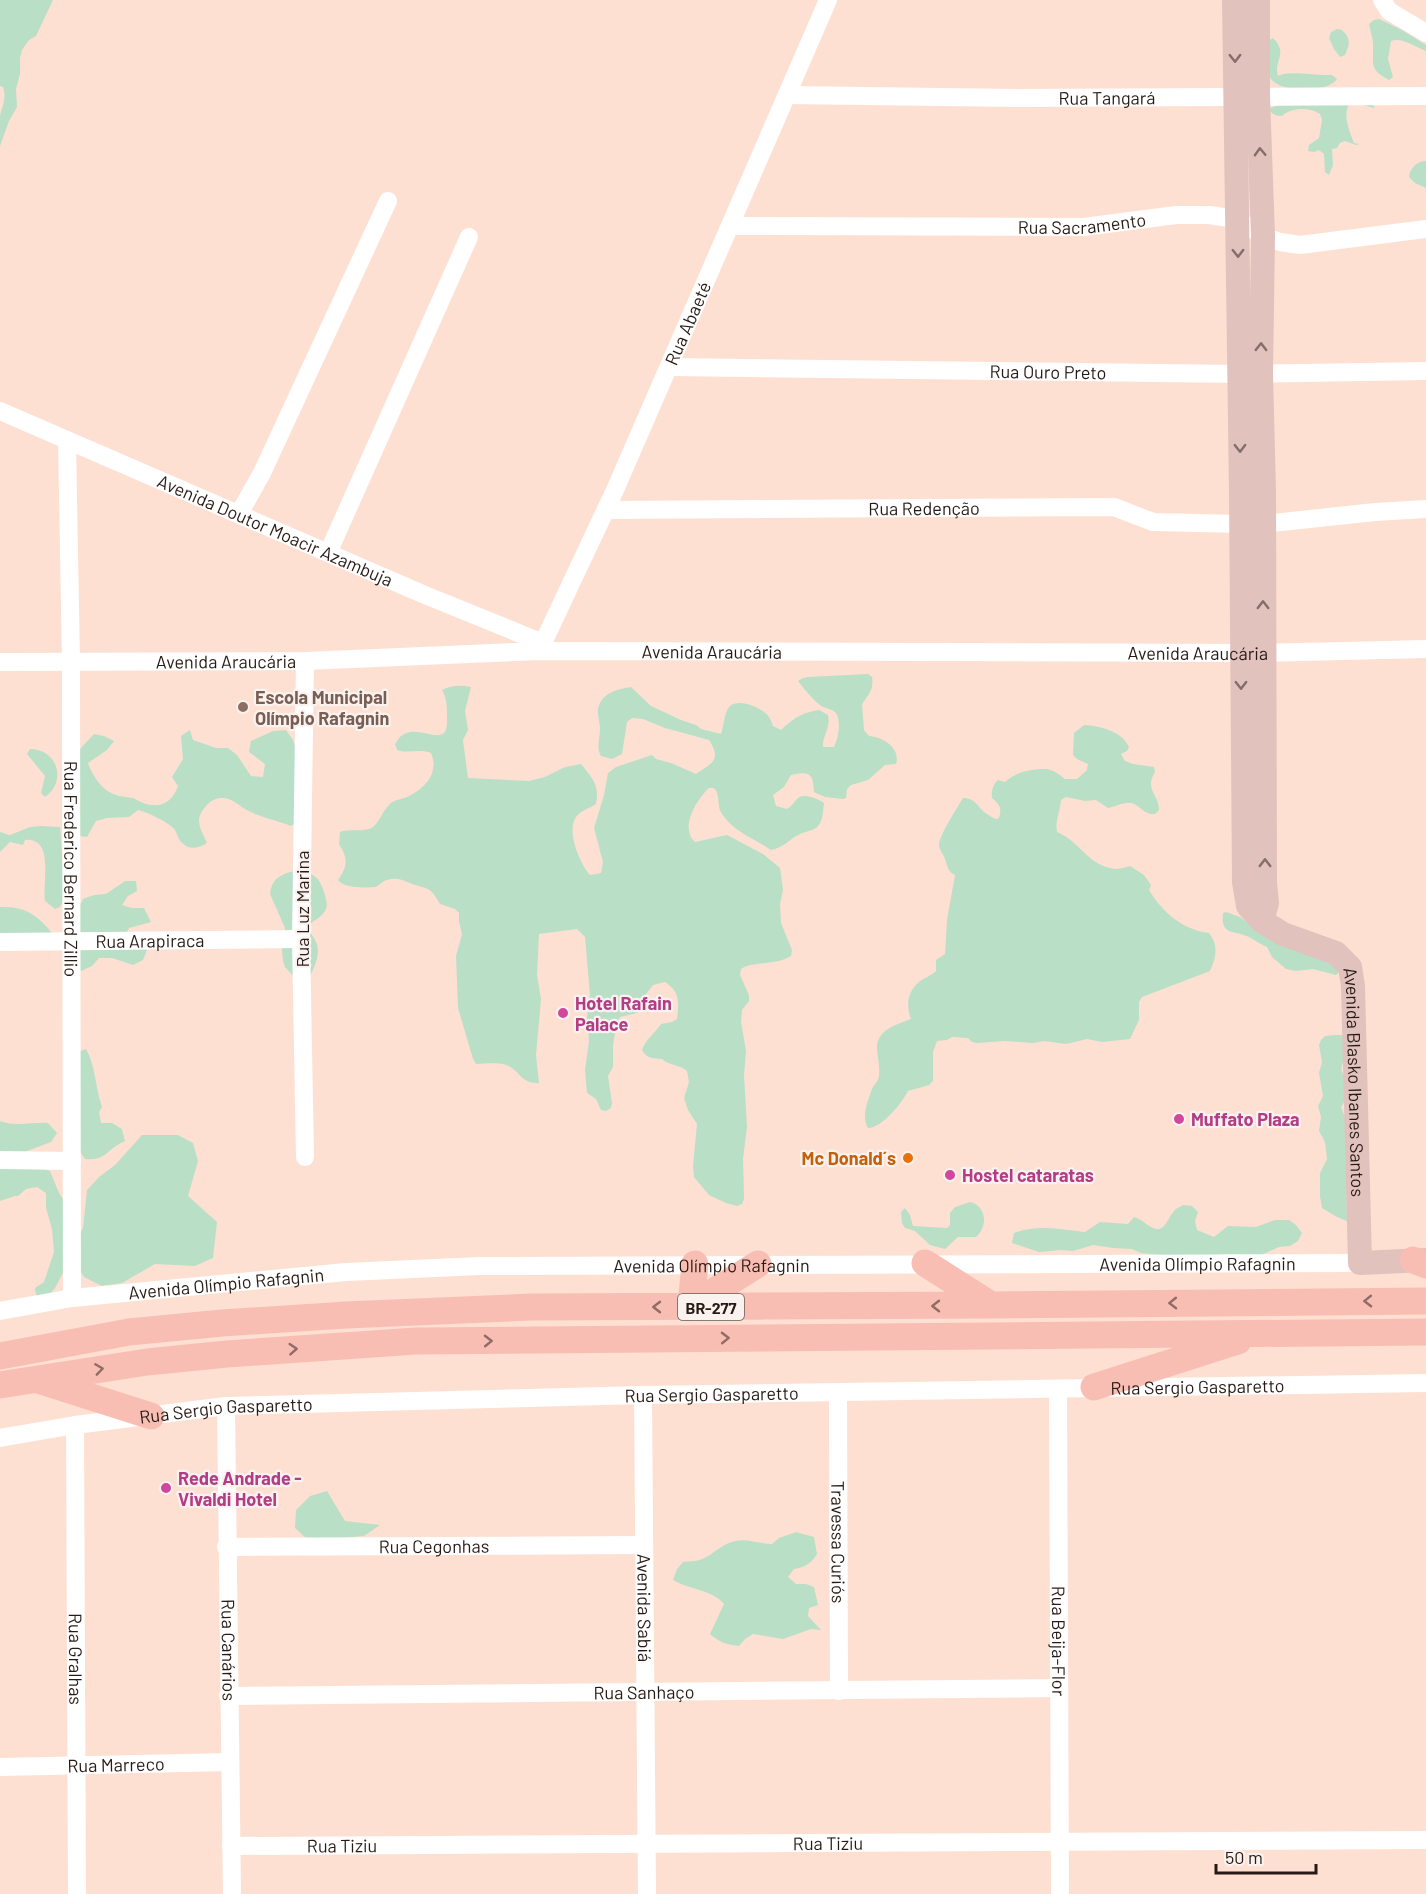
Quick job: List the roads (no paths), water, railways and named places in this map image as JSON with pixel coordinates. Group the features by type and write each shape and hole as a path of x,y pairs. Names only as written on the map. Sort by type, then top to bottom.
{"highway":[{"path":"925,1263 991,1305"},
{"path":"688,1307 692,1295 695,1264"},
{"path":"688,1307 758,1264"},
{"name":"BR-277","path":"0,1356 129,1332 222,1323 531,1307 1426,1300"},
{"name":"BR-277","path":"0,1385 147,1362 416,1341 1426,1332"},
{"path":"1094,1388 1263,1333"},
{"path":"34,1379 151,1416"}],"main road":[{"path":"1234,0 1263,236 1250,374"},
{"path":"1252,653 1250,374 1237,219 1258,0"},
{"name":"Avenida Blasko Ibanes Santos","path":"1252,653 1244,882 1248,906 1262,921 1283,934 1336,953 1350,967 1353,986 1360,1263"},
{"name":"Avenida Olímpio Rafagnin","path":"1360,1263 1422,1262"}],"street":[{"name":"Rua Abaeté","path":"541,647 606,510 670,366 828,0"},
{"path":"1382,0 1389,11 1426,33"},
{"name":"Rua Tangará","path":"787,95 1019,98 1426,96"},
{"path":"239,514 262,473 388,201"},
{"name":"Rua Sacramento","path":"730,226 1084,227 1176,215 1209,214 1237,219 1263,236 1280,242 1300,244 1426,229"},
{"path":"328,553 469,237"},
{"name":"Rua Ouro Preto","path":"670,366 1250,374 1426,371"},
{"name":"Avenida Doutor Moacir Azambuja","path":"0,411 541,647"},
{"name":"Rua Frederico Bernard Zillio","path":"67,440 71,662 72,1298"},
{"name":"Rua Redenção","path":"606,510 1113,507 1153,522 1252,524 1426,509"},
{"name":"Avenida Araucária","path":"0,662 305,661 541,647 1252,653 1426,649"},
{"name":"Rua Luz Marina","path":"305,661 301,939 305,1157"},
{"name":"Rua Arapiraca","path":"0,942 301,939"},
{"path":"0,1160 72,1161"},
{"name":"Avenida Olímpio Rafagnin","path":"0,1311 72,1298 346,1272 480,1266 1360,1263"},
{"name":"Rua Sergio Gasparetto","path":"0,1438 75,1425 226,1406 643,1395 1426,1383"},
{"name":"Rua Beija-Flor","path":"1058,1389 1060,1894"},
{"name":"Travessa Curiós","path":"838,1392 839,1690"},
{"name":"Avenida Sabiá","path":"643,1395 647,1894"},
{"name":"Rua Canários","path":"226,1406 232,1894"},
{"name":"Rua Gralhas","path":"75,1425 77,1894"},
{"name":"Rua Cegonhas","path":"226,1547 644,1545"},
{"name":"Rua Sanhaço","path":"228,1696 1058,1688"},
{"name":"Rua Marreco","path":"0,1767 230,1762"},
{"name":"Rua Tiziu","path":"231,1846 1426,1840"}],"place":[{"name":"Escola Municipal Olímpio Rafagnin","path":"243,707"},
{"name":"Hotel Rafain Palace","path":"563,1013"},
{"name":"Muffato Plaza","path":"1179,1119"},
{"name":"Mc Donald´s","path":"908,1158"},
{"name":"Hostel cataratas","path":"950,1175"},
{"name":"Rede Andrade - Vivaldi Hotel","path":"166,1488"}]}
